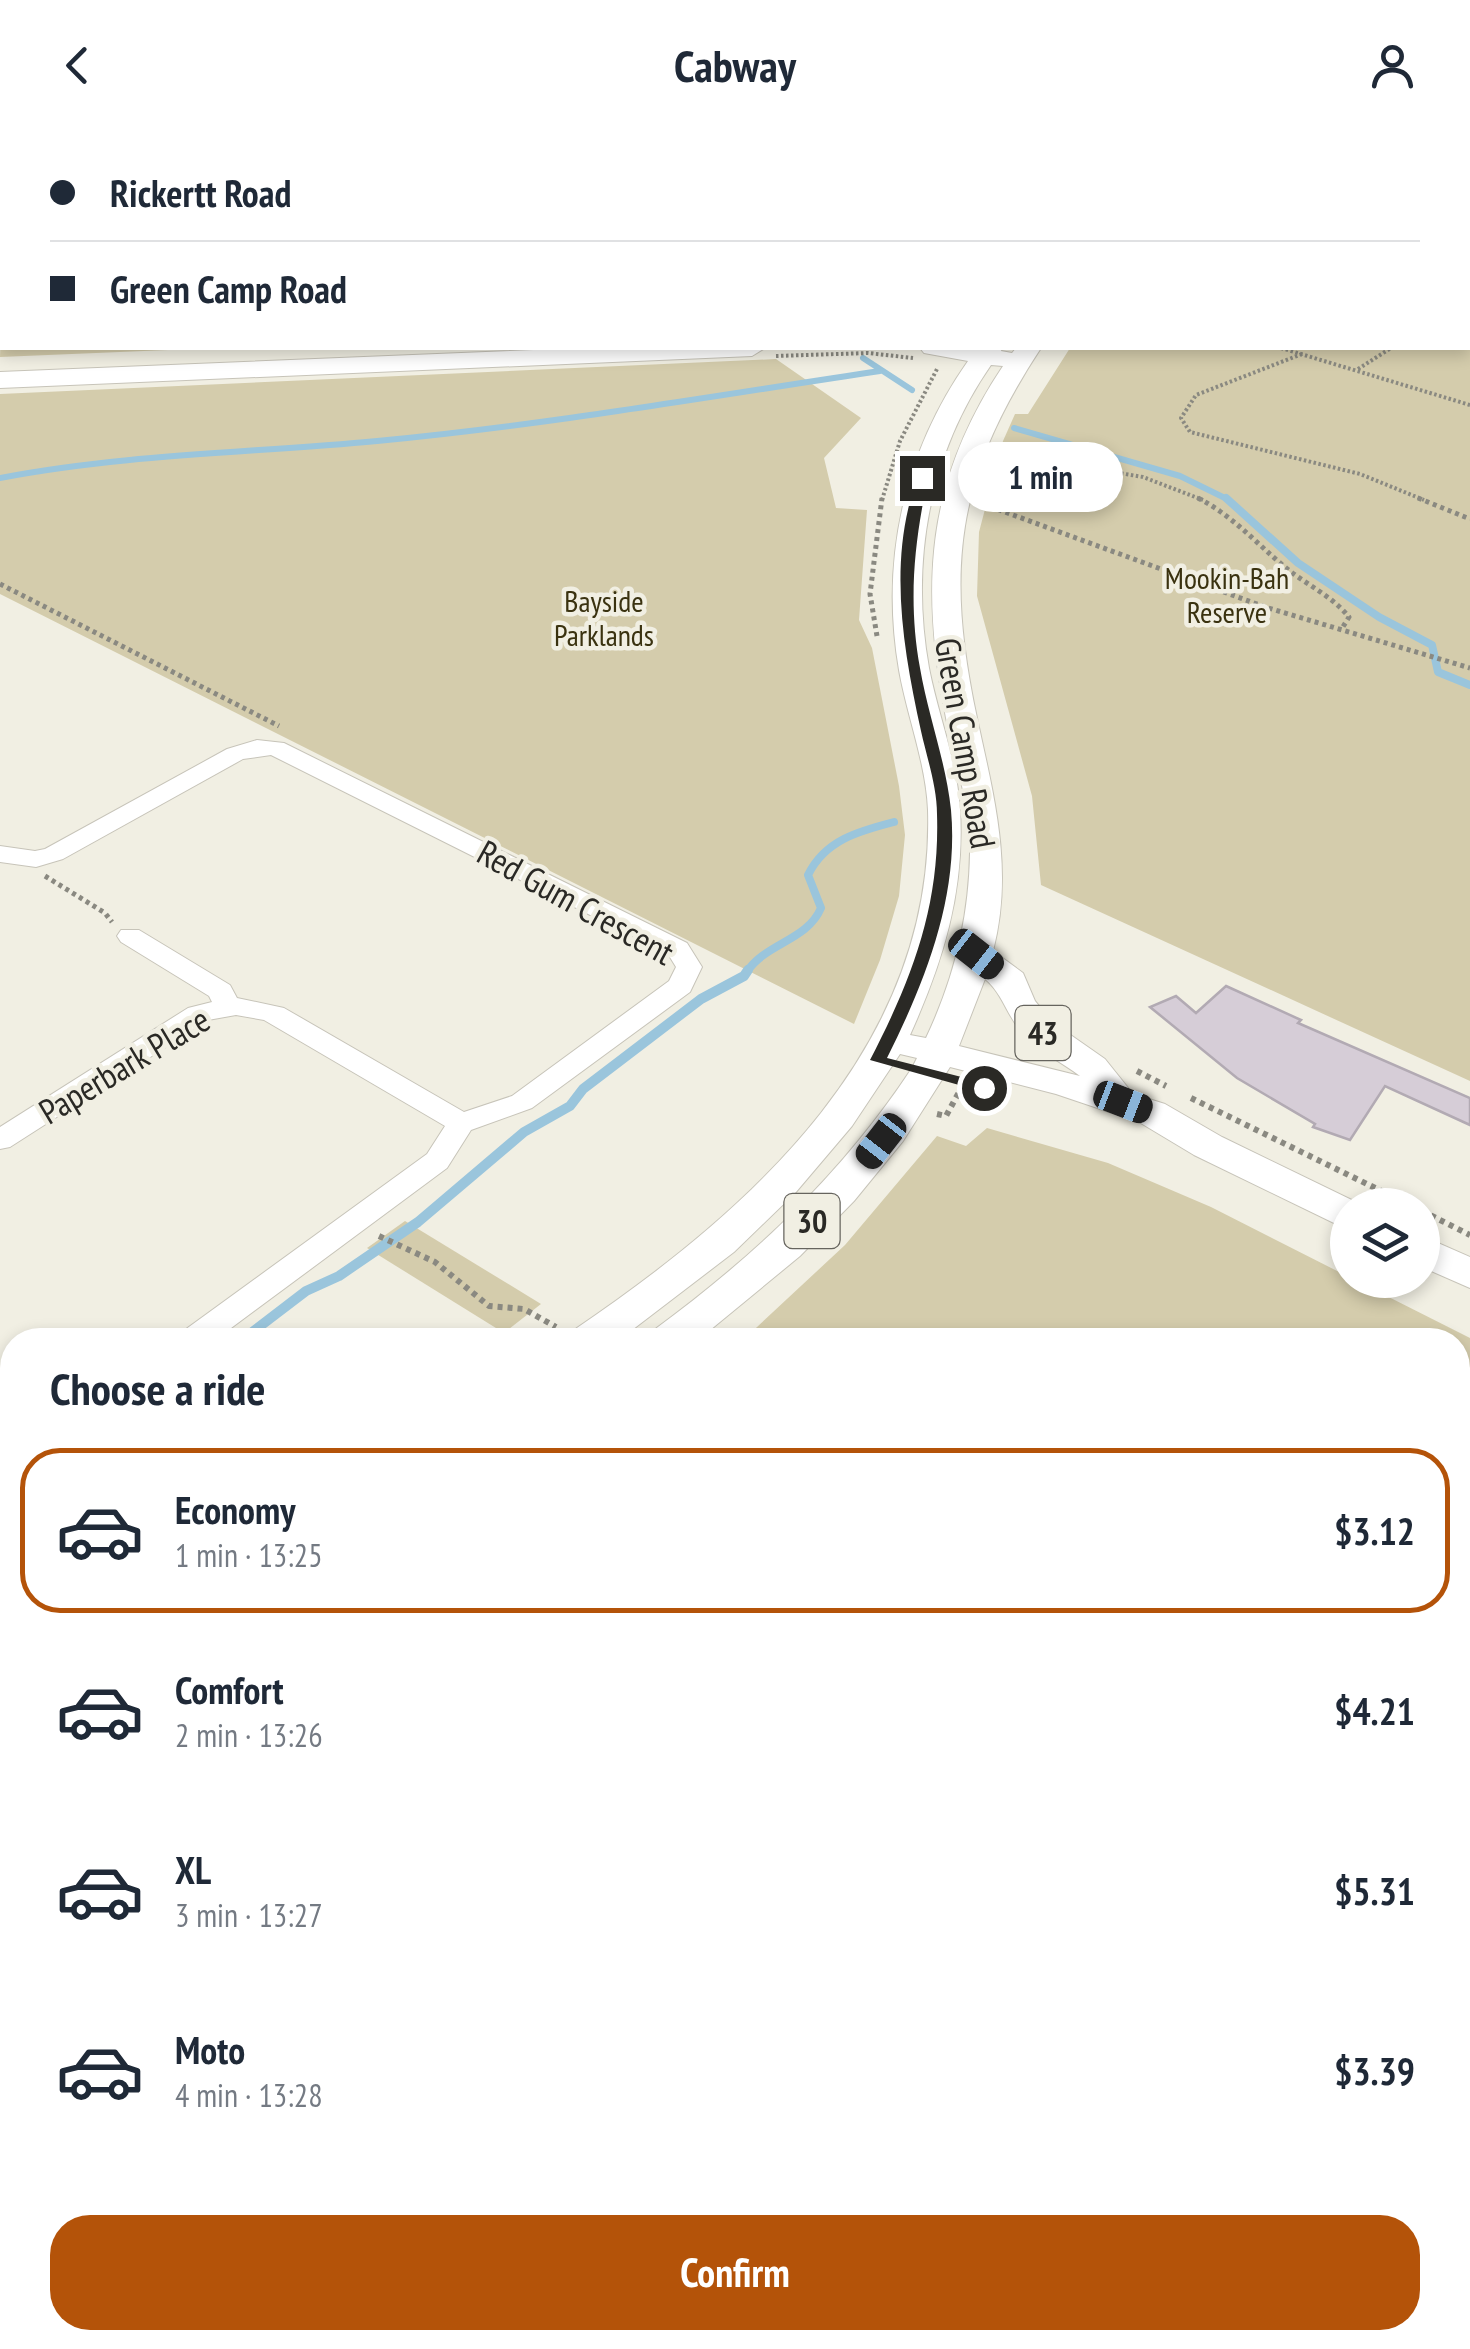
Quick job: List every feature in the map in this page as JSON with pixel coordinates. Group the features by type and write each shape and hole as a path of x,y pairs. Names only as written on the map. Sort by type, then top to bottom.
{"main road":[{"path":"0,380 763,352"},
{"path":"937,360 987,352 1023,355"},
{"name":"Green Camp Road","path":"583,1328 700,1258 761,1205 839,1118 884,1050 926,954 940,898 944,810 909,632 907,550 928,459 954,401 987,352"},
{"name":"Green Camp Road","path":"685,1328 744,1282 828,1205 900,1117 958,1010 976,954 986,890 987,853 983,807 945,634 944,539 952,499 985,414 1023,355"},
{"name":"43","path":"976,954 1010,980 1018,1003 1039,1030 1092,1068 1123,1102 1330,1205"},
{"name":"43","path":"884,1050 1208,1146"},
{"path":"932,1062 1123,1102"},
{"path":"1440,1259 1470,1274"}],"street":[{"path":"4,862 54,854 235,754 257,747 276,748"},
{"name":"Red Gum Crescent","path":"276,748 678,950 689,967 680,986 522,1102 462,1123"},
{"path":"130,936 220,992 227,1005"},
{"name":"Paperbark Place","path":"0,1140 198,1014 227,1005 251,1006 274,1014 462,1123"},
{"path":"208,1328 438,1160 462,1123"}],"path":[{"path":"1288,350 1470,404"},
{"path":"1357,370 1388,350"},
{"path":"763,352 937,360"},
{"path":"1302,354 1196,395 1181,418 1190,432 1360,474 1470,518"},
{"path":"884,648 868,618 876,512 892,460 937,360"},
{"path":"1047,462 1096,467 1198,496 1231,518 1295,576 1338,601 1349,617 1341,630"},
{"path":"952,499 980,503 1265,606 1468,668"},
{"path":"0,584 295,734 276,748"},
{"path":"4,862 105,913 130,936"},
{"path":"1121,1064 1172,1088"},
{"path":"1189,1097 1375,1188"},
{"path":"1440,1220 1470,1234"},
{"path":"376,1234 394,1246 435,1262 489,1306 524,1309 561,1328"}],"green space":[{"path":"0,350 168,350 0,357"},
{"name":"Mookin-Bah Reserve","path":"1069,350 1470,350 1470,1081 1041,885 1032,796 977,596 979,532 1003,441 1015,414 1028,414"},
{"name":"Bayside Parklands","path":"776,359 861,418 824,458 836,508 867,510 859,620 872,648 905,835 899,896 880,960 854,1024 0,594 0,394"},
{"path":"987,1128 1108,1163 1211,1207 1330,1267 1330,1298 1391,1298 1450,1328 756,1328 845,1245 937,1136 966,1146"},
{"path":"405,1221 541,1304 510,1328 496,1328 367,1248"}],"building":[{"path":"1226,986 1301,1020 1298,1023 1470,1098 1470,1125 1385,1086 1350,1140 1313,1127 1315,1124 1237,1078 1150,1007 1176,996 1196,1013"}],"waterway":[{"path":"863,358 912,390"},
{"path":"0,478 141,459 503,427 880,371"},
{"path":"1014,428 1180,476 1227,499"},
{"path":"1227,499 1298,563 1379,617 1432,645 1438,672 1470,685"},
{"path":"746,973 764,955 815,919 821,908 808,875 824,853 856,833 894,822"},
{"path":"258,1328 306,1291 339,1276 418,1222 524,1132 570,1106 583,1089 701,999 746,973"}],"route":[{"path":"922,478 907,550 906,594 913,667 944,810 943,883 915,988 878,1060 984,1088"}]}
